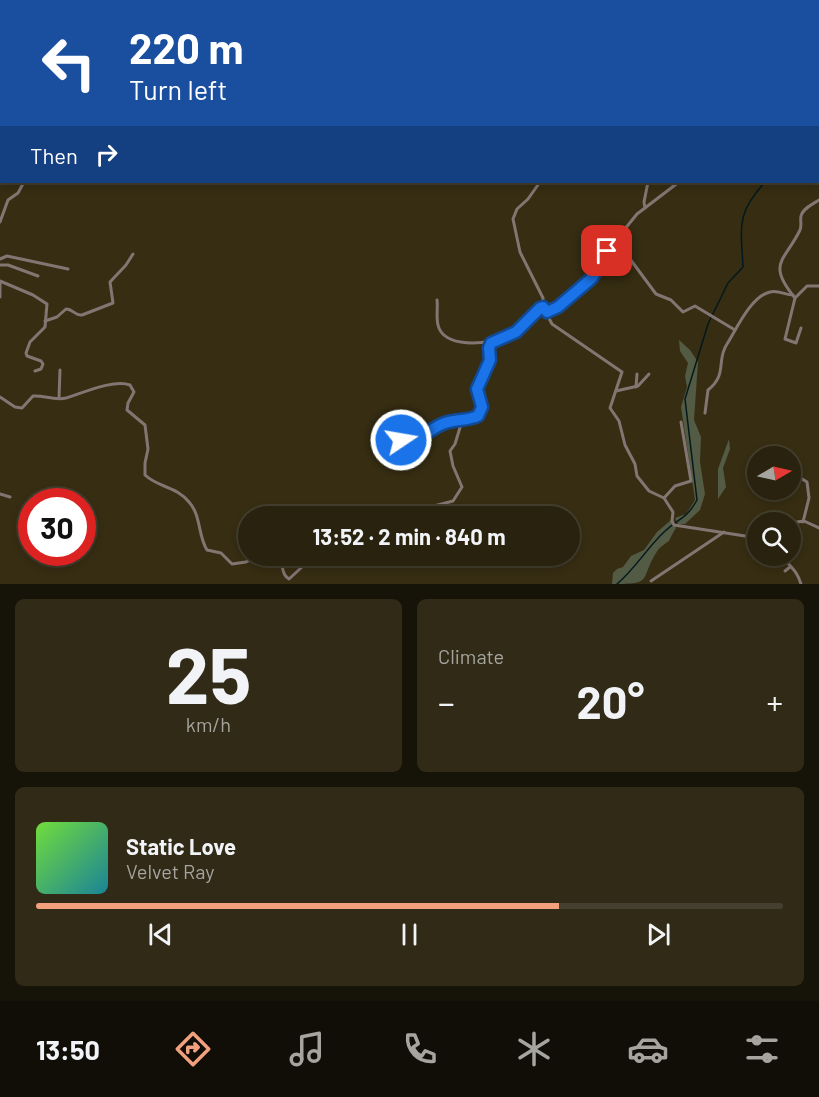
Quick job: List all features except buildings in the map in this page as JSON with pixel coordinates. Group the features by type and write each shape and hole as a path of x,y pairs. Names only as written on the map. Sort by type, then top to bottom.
{"street":[{"path":"0,222 10,197 18,193 23,183"},
{"path":"539,183 528,199 517,209 513,219 520,252 543,298 543,307 552,324 621,371 622,375 610,408 619,421 637,476 649,491 664,498 673,512 674,524 747,536"},
{"path":"645,208 648,183"},
{"path":"547,312 558,307 592,278 616,240 645,208 678,183"},
{"path":"794,296 782,276 781,261 800,230 801,214 819,200"},
{"path":"0,203 6,205"},
{"path":"616,240 656,294 671,300 683,312 695,306 735,330"},
{"path":"45,321 57,317 66,309 82,315 113,303 110,282 133,254"},
{"path":"0,259 7,256 68,268"},
{"path":"0,265 38,276"},
{"path":"0,297 0,281 45,301 47,306 44,329 28,346 27,356 44,364 41,369 35,371"},
{"path":"801,328 796,343 784,339 794,296 807,286 819,286"},
{"path":"705,413 708,390 718,382 726,346 753,303 763,295 772,292 794,296"},
{"path":"437,300 438,326 447,337 475,344 493,341 516,332 543,307"},
{"path":"378,434 397,414 402,417 404,429 402,443 421,438 444,423 478,416 481,411 477,389 490,360 489,348 493,341"},
{"path":"59,398 60,370"},
{"path":"636,387 637,374"},
{"path":"616,391 636,387 649,374"},
{"path":"0,397 19,409 25,407 33,396 59,398 113,385 124,383 130,385 134,392 127,410 145,425 148,449 145,475 150,480 175,489 189,502 195,511 198,531 207,550 221,553 232,564 238,563"},
{"path":"435,506 453,501 462,487 453,466 450,451 455,444 462,421"},
{"path":"664,498 675,486 691,481 681,422"},
{"path":"801,478 807,482 809,495 803,522 819,528"},
{"path":"0,494 10,497"},
{"path":"651,581 724,532"},
{"path":"281,566 283,573 289,579 303,566"},
{"path":"785,572 790,567 796,570 801,584"}],"green space":[{"path":"679,340 698,362 694,420 701,437 700,462 705,494 700,510 685,524 678,524 675,518 686,514 695,500 681,407 687,387 685,376 688,363 680,351"},
{"path":"729,439 730,449 723,468 726,487 718,499 718,469"},
{"path":"671,520 676,528 669,541 658,550 644,578 635,583 612,584 613,573 623,567 631,556 644,550 657,532"}],"waterway":[{"path":"617,584 664,532 685,515 697,500 685,399 708,324 728,283 743,267 742,221 749,203 764,183"}],"route":[{"path":"401,440 402,443 417,440 444,423 478,416 482,407 477,389 490,360 491,343 516,332 540,308 543,307 547,312 558,307 594,276 607,251"}]}
